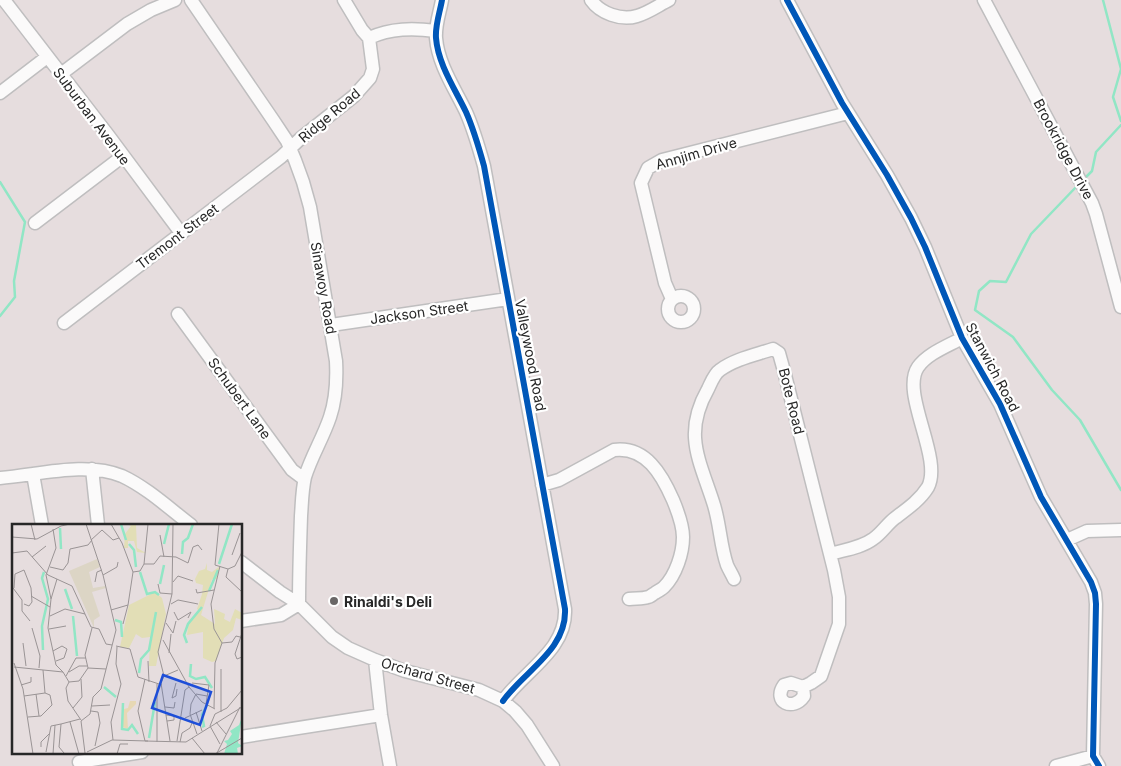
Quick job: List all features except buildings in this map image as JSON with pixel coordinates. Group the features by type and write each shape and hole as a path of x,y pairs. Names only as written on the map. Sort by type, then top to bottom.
{"street":[{"name":"Suburban Avenue","path":"4,0 181,233"},
{"path":"60,74 127,24 151,10 175,0"},
{"name":"Sinawoy Road","path":"191,0 287,141 307,194 331,325 337,382 330,417 304,479 300,536 299,604"},
{"name":"Ridge Road","path":"290,148 354,96 370,78 373,69 369,38 344,0"},
{"name":"Valleywood Road","path":"442,0 436,31 437,44 443,64 468,116 478,143 487,182 564,598 566,618 560,637 552,649 510,692 504,701"},
{"path":"591,0 597,8 604,12 628,18 637,16 669,0"},
{"name":"Stanwich Road","path":"788,0 848,113 887,174 911,218 962,338 1004,412 1041,497 1092,582 1096,598 1096,761"},
{"name":"Brookridge Drive","path":"984,0 1085,189 1096,214 1121,308"},
{"path":"369,38 381,33 402,29 436,31"},
{"path":"0,92 47,57"},
{"name":"Annjim Drive","path":"672,300 665,283 641,183 648,168 662,160 848,113"},
{"name":"Tremont Street","path":"64,323 281,157 290,148"},
{"path":"34,223 123,156"},
{"name":"Jackson Street","path":"331,325 508,299"},
{"name":"Schubert Lane","path":"178,314 292,470 304,479"},
{"path":"830,554 862,545 873,539 893,519 909,508 929,485 931,474 930,459 914,394 914,379 917,368 928,357 962,338"},
{"name":"Bote Road","path":"734,579 724,553 714,502 698,455 694,428 697,413 717,372 734,362 772,349 779,353 784,371 839,597 839,624 821,676 802,687"},
{"path":"542,485 559,480 614,450 622,449 640,455 661,476 668,487 680,518 683,537 682,552 671,578 664,587 649,597 629,599"},
{"path":"0,478 77,469 92,469 114,473 136,484 190,524"},
{"path":"92,469 98,524"},
{"path":"33,474 42,524"},
{"path":"1067,540 1087,531 1117,530"},
{"name":"Orchard Street","path":"242,563 299,604 339,642 357,653 415,674 479,690 504,701 527,725 553,766"},
{"path":"242,621 282,615 299,604"},
{"path":"375,660 390,766"},
{"path":"242,737 382,715"},
{"path":"79,760 126,754"},
{"path":"1056,766 1096,761"}],"waterway":[{"path":"1103,0 1121,69 1113,97 1121,121"},
{"path":"1084,179 1092,171 1096,152 1121,125"},
{"path":"0,182 25,222 14,281 15,297 0,316"},
{"path":"1077,186 1031,234 1006,282 990,281 979,291 975,310 1013,337 1052,390 1080,420 1121,490"}],"cycle path":[{"path":"442,0 436,28 437,48 443,67 469,119 484,166 565,609 564,623 552,648 503,701"},
{"path":"787,0 842,103 887,175 911,218 925,247 962,338 1000,404 1041,497 1091,582 1096,604 1093,756 1099,766"}],"place":[{"name":"Rinaldi's Deli","path":"334,601"}]}
